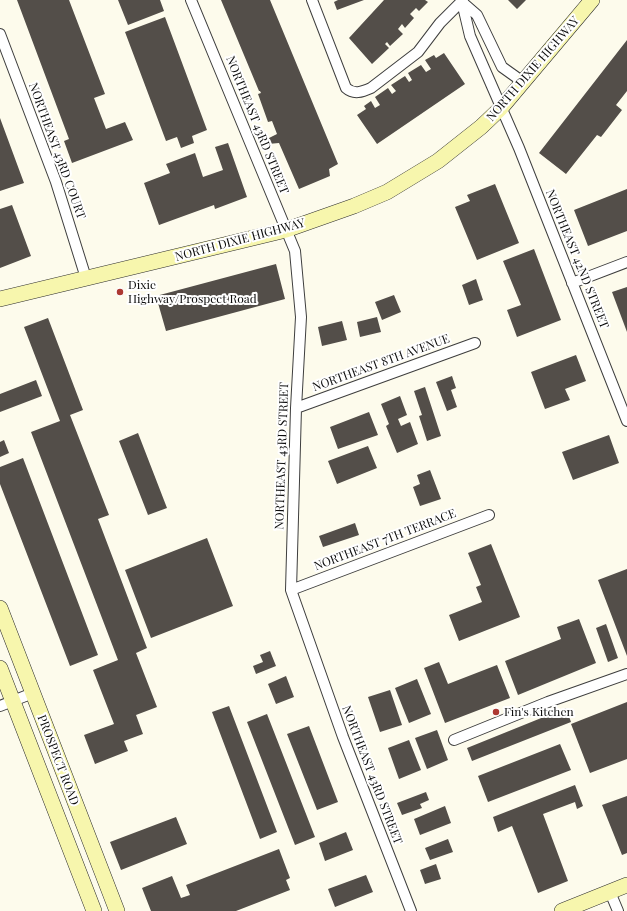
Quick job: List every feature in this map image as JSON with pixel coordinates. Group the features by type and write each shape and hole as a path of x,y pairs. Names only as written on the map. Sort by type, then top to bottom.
{"main road":[{"name":"NORTH DIXIE HIGHWAY","path":"0,299 286,230 354,206 387,192 438,161 481,127 501,108 592,0"},
{"name":"PROSPECT ROAD","path":"0,608 117,911"},
{"name":"PROSPECT ROAD","path":"0,668 6,703 94,911"},
{"path":"562,911 627,885"}],"street":[{"name":"NORTHEAST 43RD STREET","path":"191,0 295,251 301,317 296,408 291,590 343,737 411,911"},
{"path":"312,0 346,88 350,92 363,92 371,88 418,52 440,23 462,1 477,14 502,67 523,82"},
{"name":"NORTHEAST 42ND STREET","path":"462,1 470,36 519,148 627,421"},
{"name":"NORTHEAST 43RD COURT","path":"0,34 56,182 86,278"},
{"path":"572,283 627,262"},
{"name":"NORTHEAST 8TH AVENUE","path":"296,408 475,343"},
{"name":"NORTHEAST 7TH TERRACE","path":"291,590 489,515"},
{"path":"454,740 548,702 627,674"},
{"path":"6,703 33,693"},
{"path":"610,892 618,911"}],"building":[{"path":"17,0 69,0 105,94 94,98 106,129 125,122 133,140 72,163 64,141 69,139"},
{"path":"118,0 160,0 164,11 128,25"},
{"path":"221,0 270,0 338,164 329,169 330,176 299,189 279,143 268,144 267,139 277,134 272,121 268,122 258,94 261,93"},
{"path":"338,0 364,0 337,10 334,2"},
{"path":"384,0 425,0 428,2 419,11 416,8 410,14 414,18 405,28 402,24 398,29 403,34 390,46 387,42 385,44 389,48 372,64 349,38"},
{"path":"508,0 526,0 517,9"},
{"path":"165,17 207,130 192,136 194,143 181,148 177,137 166,141 125,32"},
{"path":"627,40 627,91 616,105 622,110 601,137 597,135 566,174 539,153"},
{"path":"444,53 465,84 377,144 357,115 366,109 364,106 371,101 375,108 380,105 375,97 388,88 392,94 396,91 391,85 405,76 409,82 412,80 408,73 421,65 426,72 431,69 425,60 434,55 436,58"},
{"path":"0,118 24,183 0,191"},
{"path":"228,143 247,197 215,209 214,205 159,225 144,183 170,173 166,164 195,153 203,177 223,170 215,147"},
{"path":"495,184 519,243 477,260 455,207 470,201 467,195"},
{"path":"627,189 627,231 588,246 574,210"},
{"path":"12,205 31,256 0,268 0,209"},
{"path":"534,249 561,320 517,337 507,310 521,305 503,261"},
{"path":"276,264 285,299 166,331 156,296"},
{"path":"476,279 483,300 469,305 462,285"},
{"path":"627,287 627,332 612,292"},
{"path":"394,295 401,312 382,320 375,302"},
{"path":"377,317 381,332 360,337 357,322"},
{"path":"48,318 83,410 70,415 109,515 98,519 147,648 136,653 157,707 136,715 143,734 124,741 128,751 95,764 84,735 114,724 93,670 118,660 31,432 60,421 24,327"},
{"path":"342,321 347,340 322,346 318,327"},
{"path":"576,355 586,381 565,389 570,400 545,409 531,372"},
{"path":"452,376 456,388 451,390 457,407 447,411 436,382"},
{"path":"36,380 42,396 0,412 0,394"},
{"path":"425,387 441,436 427,441 419,416 422,415 414,391"},
{"path":"400,396 407,415 398,419 401,426 410,422 418,444 397,453 386,426 389,424 381,404"},
{"path":"369,412 378,435 338,449 330,427"},
{"path":"138,433 167,508 148,515 119,441"},
{"path":"609,435 619,463 573,480 562,452"},
{"path":"4,440 9,453 0,457 0,442"},
{"path":"368,446 377,468 337,484 328,461"},
{"path":"23,458 98,655 70,666 0,484 0,467"},
{"path":"430,470 441,499 420,506 413,487 420,484 417,475"},
{"path":"355,523 359,535 323,547 319,536"},
{"path":"207,538 233,606 151,638 125,570"},
{"path":"491,544 520,617 459,641 449,615 482,602 476,587 481,585 468,553"},
{"path":"627,569 627,656 598,580"},
{"path":"579,619 596,663 518,695 505,661 561,639 557,627"},
{"path":"606,624 618,658 608,662 596,628"},
{"path":"270,651 276,666 256,674 253,666 263,662 260,655"},
{"path":"439,662 448,684 497,665 510,698 445,723 424,668"},
{"path":"286,676 294,697 276,704 268,684"},
{"path":"417,679 431,714 409,723 395,688"},
{"path":"390,690 402,725 380,732 368,697"},
{"path":"627,702 627,759 590,773 571,724"},
{"path":"229,706 277,832 260,839 212,712"},
{"path":"566,708 571,722 472,761 467,748"},
{"path":"267,714 315,837 295,845 247,722"},
{"path":"309,726 338,802 317,810 287,734"},
{"path":"437,730 448,760 427,769 415,738"},
{"path":"409,740 421,770 399,779 388,748"},
{"path":"560,744 571,770 488,802 478,776"},
{"path":"575,785 583,806 577,809 575,802 543,814 568,881 538,893 512,826 498,832 493,817"},
{"path":"426,792 429,800 420,804 422,808 402,815 397,803"},
{"path":"627,796 627,853 622,855 602,805"},
{"path":"445,806 451,823 420,835 414,819"},
{"path":"176,817 187,844 121,870 110,842"},
{"path":"346,832 353,850 325,861 319,843"},
{"path":"448,839 453,852 430,860 425,848"},
{"path":"279,849 290,878 286,880 290,890 236,911 151,911 142,888 172,876 181,898 190,895 186,885"},
{"path":"436,864 441,879 425,884 420,870"},
{"path":"366,875 373,892 335,907 328,889"}],"place":[{"name":"Dixie Highway/Prospect Road","path":"120,292"},
{"name":"Fin's Kitchen","path":"496,712"}]}
